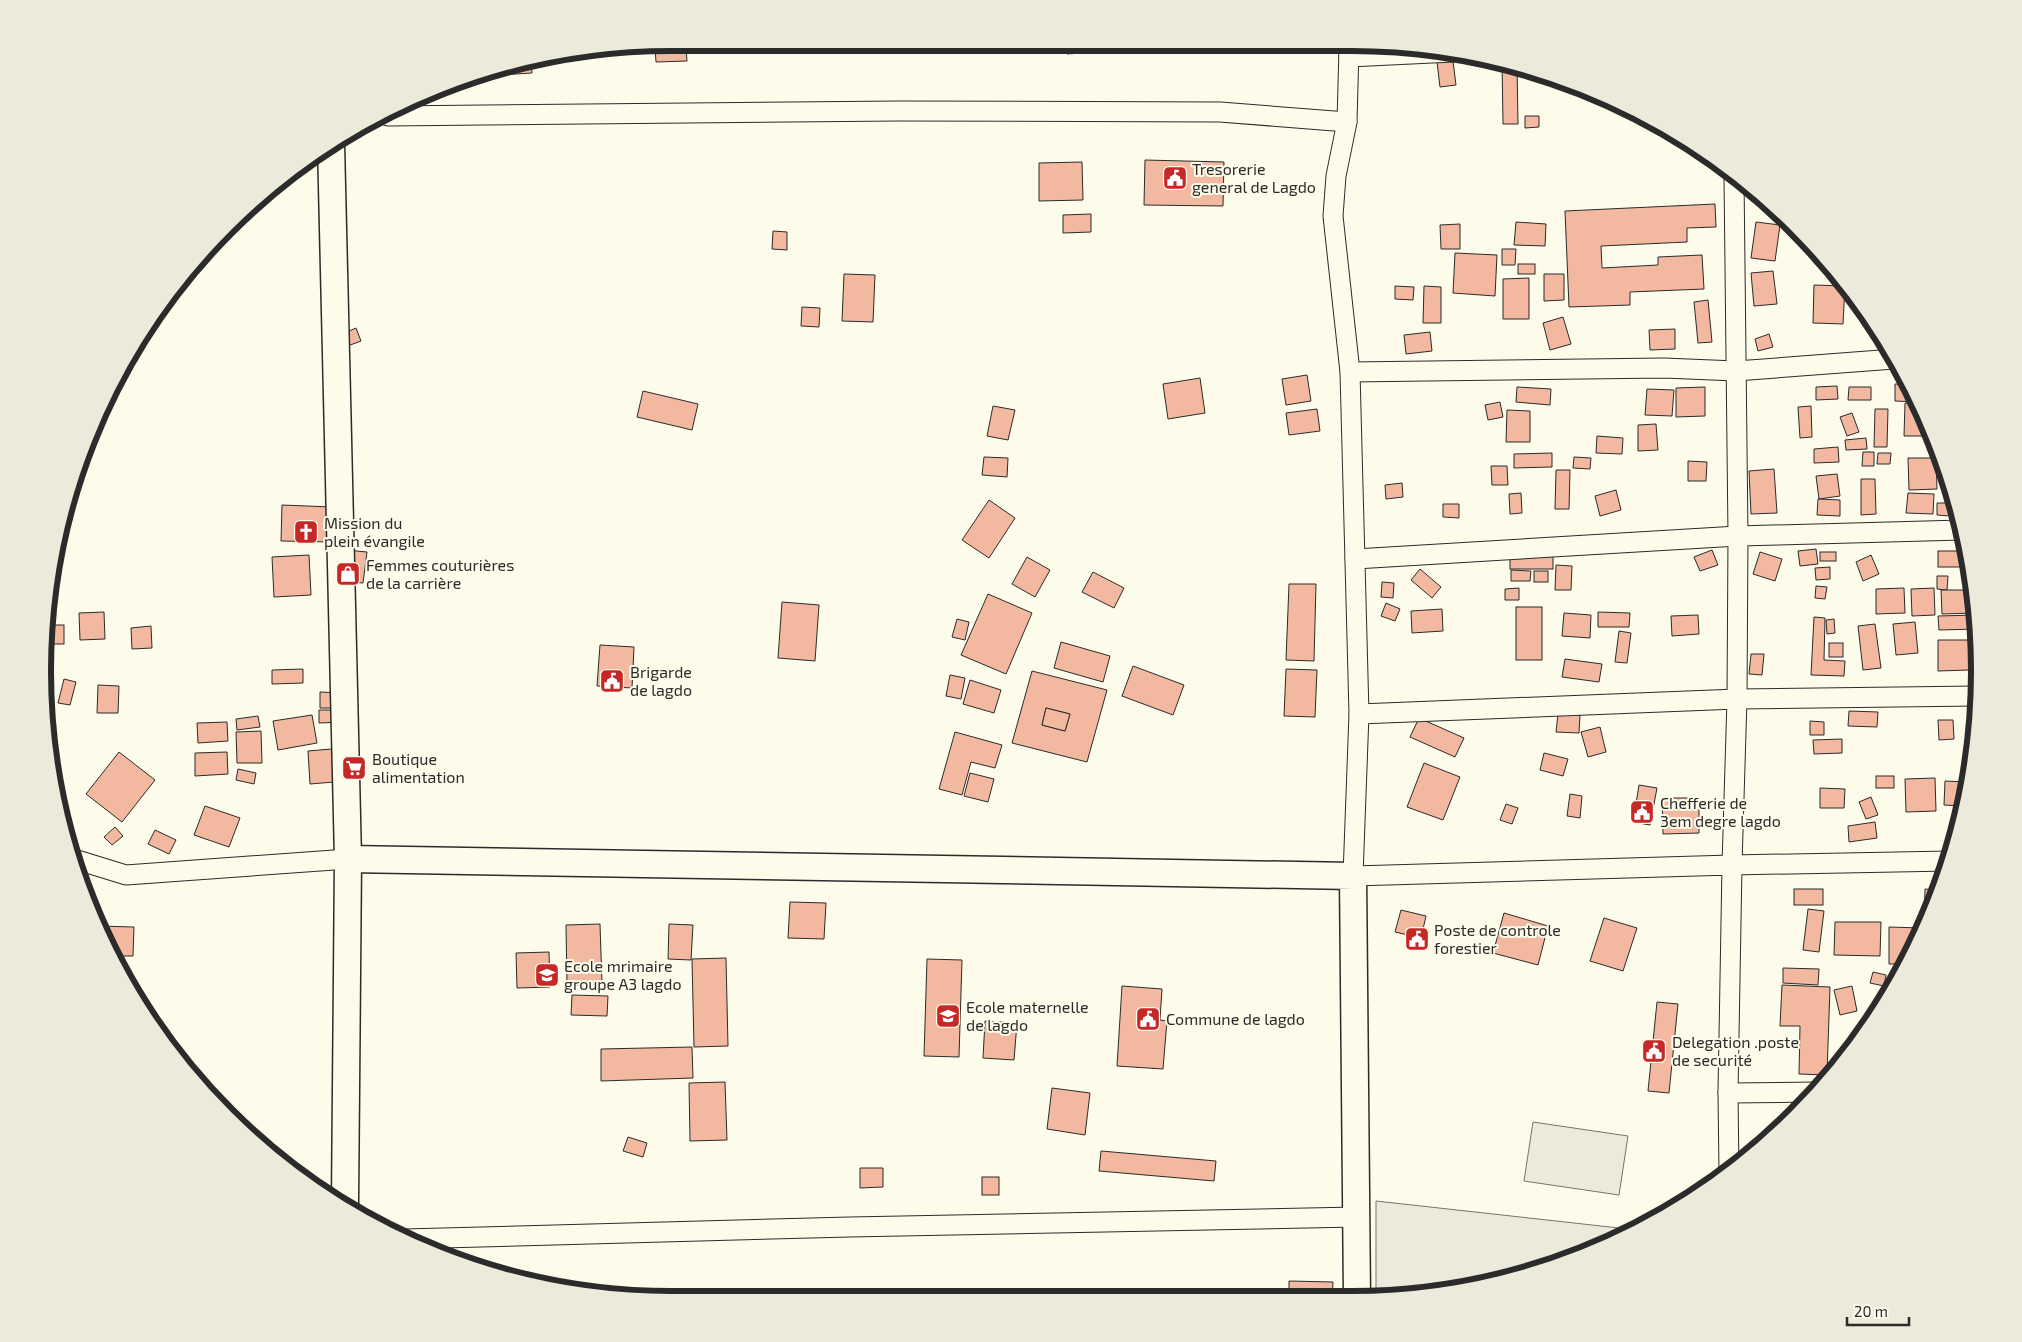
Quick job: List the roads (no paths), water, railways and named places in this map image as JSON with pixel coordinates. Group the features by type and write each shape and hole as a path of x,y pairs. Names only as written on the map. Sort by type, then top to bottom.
{"street":[{"path":"1357,1291 1354,876 1359,714 1350,372 1333,216 1336,176 1346,122 1349,53 1385,53"},
{"path":"395,116 898,111 1220,112 1346,122"},
{"path":"331,153 348,859 345,1198"},
{"path":"1729,1162 1728,1093 1737,699 1738,536 1734,184"},
{"path":"1350,372 1664,368 1736,371 1887,360"},
{"path":"1355,560 1738,536 1954,530"},
{"path":"1359,714 1737,699 1970,696"},
{"path":"81,861 126,875 348,859 1354,876 1941,861"},
{"path":"1728,1093 1805,1092"},
{"path":"422,1239 850,1227 1357,1217"}],"place":[{"name":"Tresorerie general de Lagdo","path":"1175,178"},
{"name":"Mission du plein évangile","path":"306,532"},
{"name":"Femmes couturières de la carrière","path":"348,574"},
{"name":"Brigarde de lagdo","path":"612,681"},
{"name":"Boutique alimentation","path":"354,768"},
{"name":"Chefferie de 3em degre lagdo","path":"1642,812"},
{"name":"Poste de controle forestier","path":"1417,939"},
{"name":"Ecole mrimaire groupe A3 lagdo","path":"547,975"},
{"name":"Ecole maternelle de lagdo","path":"948,1016"},
{"name":"Commune de lagdo","path":"1148,1019"},
{"name":"Delegation .poste de securité","path":"1654,1051"}]}
